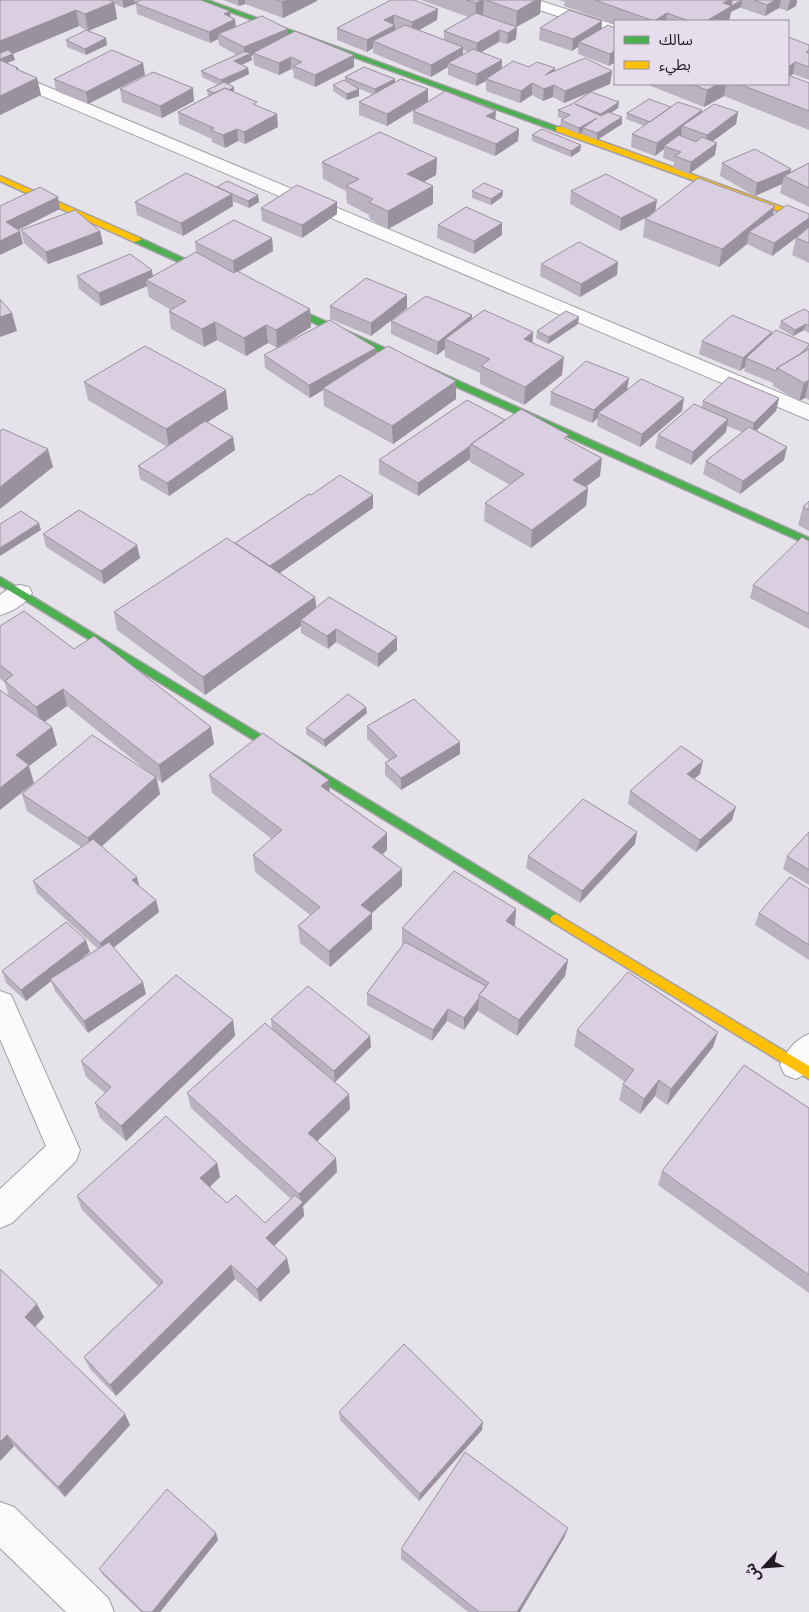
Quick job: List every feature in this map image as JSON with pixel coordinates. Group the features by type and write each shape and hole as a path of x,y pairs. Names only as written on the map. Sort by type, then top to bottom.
{"street":[{"path":"201,0 809,220"},
{"path":"523,0 614,30"},
{"path":"0,72 809,412"},
{"path":"0,178 227,280"},
{"path":"264,297 809,542"},
{"path":"0,607 10,586 805,1062"},
{"path":"0,1004 64,1150 0,1212"},
{"path":"0,1521 94,1612"}],"building":[{"path":"0,0 109,0 114,2 85,14 76,10 0,41"},
{"path":"141,0 201,0 230,11 224,14 235,19 209,32 135,3"},
{"path":"391,0 414,0 438,9 412,22 394,15 384,20 395,25 367,40 337,28"},
{"path":"466,0 482,0 476,3"},
{"path":"486,0 536,0 517,11"},
{"path":"595,0 729,0 723,3 732,6 708,20 686,20 667,13 656,20"},
{"path":"732,0 742,0 731,6"},
{"path":"754,0 775,0 767,5"},
{"path":"569,10 602,21 573,39 540,28"},
{"path":"476,13 517,27 508,33 500,30 477,43 444,31"},
{"path":"262,16 288,29 244,47 218,34"},
{"path":"405,25 463,47 431,65 373,41"},
{"path":"608,25 614,28 614,51 610,54 579,42"},
{"path":"86,30 106,38 85,49 66,40"},
{"path":"295,31 354,55 315,75 293,66 302,62 291,57 279,63 253,53"},
{"path":"789,37 809,45 809,50 806,52 809,53 809,67 795,62 790,66"},
{"path":"473,49 502,60 477,74 448,63"},
{"path":"8,50 13,54 0,59 0,53"},
{"path":"112,50 143,63 86,92 54,79"},
{"path":"243,52 251,53 234,61 248,68 221,80 201,71"},
{"path":"585,58 612,71 565,91 554,85 544,89 532,83 521,91 486,79 513,61 529,67 537,62 555,68 545,75"},
{"path":"0,60 18,68 16,69 37,78 0,96"},
{"path":"364,67 395,79 375,89 345,77"},
{"path":"153,72 193,88 160,106 120,89"},
{"path":"789,75 809,83 809,111 742,85 789,85"},
{"path":"401,79 428,89 387,114 359,102"},
{"path":"344,80 359,89 347,94 333,85"},
{"path":"224,82 234,87 229,90 225,88 214,93 207,90"},
{"path":"694,85 716,85 707,90"},
{"path":"225,88 257,102 253,104 277,114 244,132 237,129 223,135 211,130 214,128 178,112"},
{"path":"445,91 496,111 486,116 519,129 496,144 413,111"},
{"path":"591,92 619,102 601,114 575,104 601,116 608,112 622,117 597,133 583,128 597,118 579,128 561,120 570,115 558,110"},
{"path":"649,99 671,107 650,122 627,113"},
{"path":"678,102 702,110 657,143 632,134"},
{"path":"714,104 738,112 707,135 682,126"},
{"path":"542,129 581,145 571,151 532,135"},
{"path":"380,132 437,158 407,174 433,186 388,211 369,202 373,199 346,186 359,179 322,162"},
{"path":"679,135 696,142 702,137 717,143 691,162 675,156 681,152 664,146"},
{"path":"755,149 791,169 757,183 722,163"},
{"path":"809,163 809,188 784,176"},
{"path":"186,173 232,194 181,223 135,202"},
{"path":"606,174 657,200 621,218 571,191"},
{"path":"698,178 775,206 722,249 645,219"},
{"path":"227,181 258,195 248,201 217,187"},
{"path":"484,183 503,191 491,199 472,191"},
{"path":"297,185 337,202 302,225 261,208"},
{"path":"40,187 58,197 6,222 20,231 0,241 0,206"},
{"path":"787,205 809,214 809,218 774,243 749,232"},
{"path":"466,207 502,223 474,241 438,225"},
{"path":"75,210 100,231 46,252 21,230"},
{"path":"234,220 272,238 233,261 195,242"},
{"path":"809,227 809,243 796,238"},
{"path":"579,242 618,262 581,284 541,264"},
{"path":"196,252 234,273 237,271 310,309 276,330 266,325 244,338 215,322 202,329 169,311 186,301 146,280"},
{"path":"130,254 152,270 99,293 77,276"},
{"path":"366,278 407,295 371,323 330,306"},
{"path":"426,296 472,315 438,342 391,321"},
{"path":"0,299 12,313 0,317"},
{"path":"804,309 809,312 809,326 806,324 795,330 781,321"},
{"path":"484,310 533,332 524,339 564,357 525,387 481,366 490,359 445,339"},
{"path":"566,311 579,317 549,337 537,331"},
{"path":"732,315 772,332 743,358 702,341"},
{"path":"330,320 376,348 309,385 264,355"},
{"path":"776,330 809,345 800,354 777,368 776,371 746,358"},
{"path":"145,346 226,390 166,429 84,382"},
{"path":"388,346 456,381 392,426 323,388"},
{"path":"809,349 809,380 804,383 777,368"},
{"path":"586,361 629,378 594,410 551,392"},
{"path":"729,377 779,398 754,423 703,401"},
{"path":"641,379 684,398 642,434 598,413"},
{"path":"467,400 505,420 418,483 379,460"},
{"path":"694,404 728,419 693,452 658,435"},
{"path":"521,409 569,435 564,438 602,458 573,480 588,488 532,530 485,503 524,474 471,444"},
{"path":"205,421 233,437 167,483 138,466"},
{"path":"749,427 787,447 743,481 706,461"},
{"path":"3,429 48,449 0,487 0,431"},
{"path":"340,475 373,495 270,566 235,543 309,494 311,495"},
{"path":"809,501 809,510 803,507"},
{"path":"79,510 137,545 101,571 43,534"},
{"path":"21,511 39,523 0,548 0,524"},
{"path":"802,537 809,541 809,614 753,585"},
{"path":"227,538 315,597 203,677 114,612"},
{"path":"329,597 397,637 378,654 336,629 327,636 301,620"},
{"path":"24,611 74,649 94,636 211,727 159,765 63,689 36,707 5,681 13,675 0,665 0,626"},
{"path":"0,690 52,727 16,755 29,765 0,788"},
{"path":"348,694 366,707 324,740 306,728"},
{"path":"414,699 460,742 401,778 385,763 397,756 367,726"},
{"path":"263,733 329,780 321,786 387,833 372,847 402,869 361,905 372,913 329,951 298,926 320,907 253,855 282,830 209,775"},
{"path":"92,735 156,777 88,838 22,794"},
{"path":"681,746 703,761 687,774 736,807 700,840 630,791"},
{"path":"583,799 637,832 582,891 528,856"},
{"path":"809,832 809,870 787,856"},
{"path":"93,839 137,877 132,880 156,900 100,943 33,881"},
{"path":"454,871 516,909 506,921 568,960 519,1020 479,995 489,983 402,928"},
{"path":"790,877 809,889 809,945 759,913"},
{"path":"66,922 86,940 21,990 2,971"},
{"path":"109,942 143,982 84,1021 50,979"},
{"path":"405,942 486,986 464,1018 448,1009 433,1030 367,993"},
{"path":"628,972 718,1032 671,1089 659,1080 644,1099 623,1084 634,1070 577,1030"},
{"path":"176,975 233,1020 121,1126 95,1103 111,1087 81,1061"},
{"path":"308,986 370,1036 334,1071 271,1019"},
{"path":"265,1023 349,1094 308,1133 336,1158 299,1194 187,1093"},
{"path":"744,1065 809,1108 809,1275 662,1171"},
{"path":"166,1116 217,1163 200,1178 227,1203 236,1195 265,1223 295,1195 303,1202 266,1238 287,1258 257,1289 231,1265 110,1385 84,1357 163,1282 77,1196"},
{"path":"0,1269 37,1304 25,1317 125,1414 58,1487 7,1435 0,1442"},
{"path":"404,1344 483,1422 420,1494 339,1412"},
{"path":"465,1452 568,1528 517,1612 479,1612 401,1549"},
{"path":"167,1489 216,1533 152,1612 143,1612 99,1569"}],"traffic: fast":[{"path":"201,0 559,129"},
{"path":"137,240 215,275"},
{"path":"277,303 809,542"},
{"path":"0,580 556,919"}],"traffic: slow":[{"path":"559,129 809,220"},
{"path":"0,178 137,240"},
{"path":"556,919 809,1073"}]}
